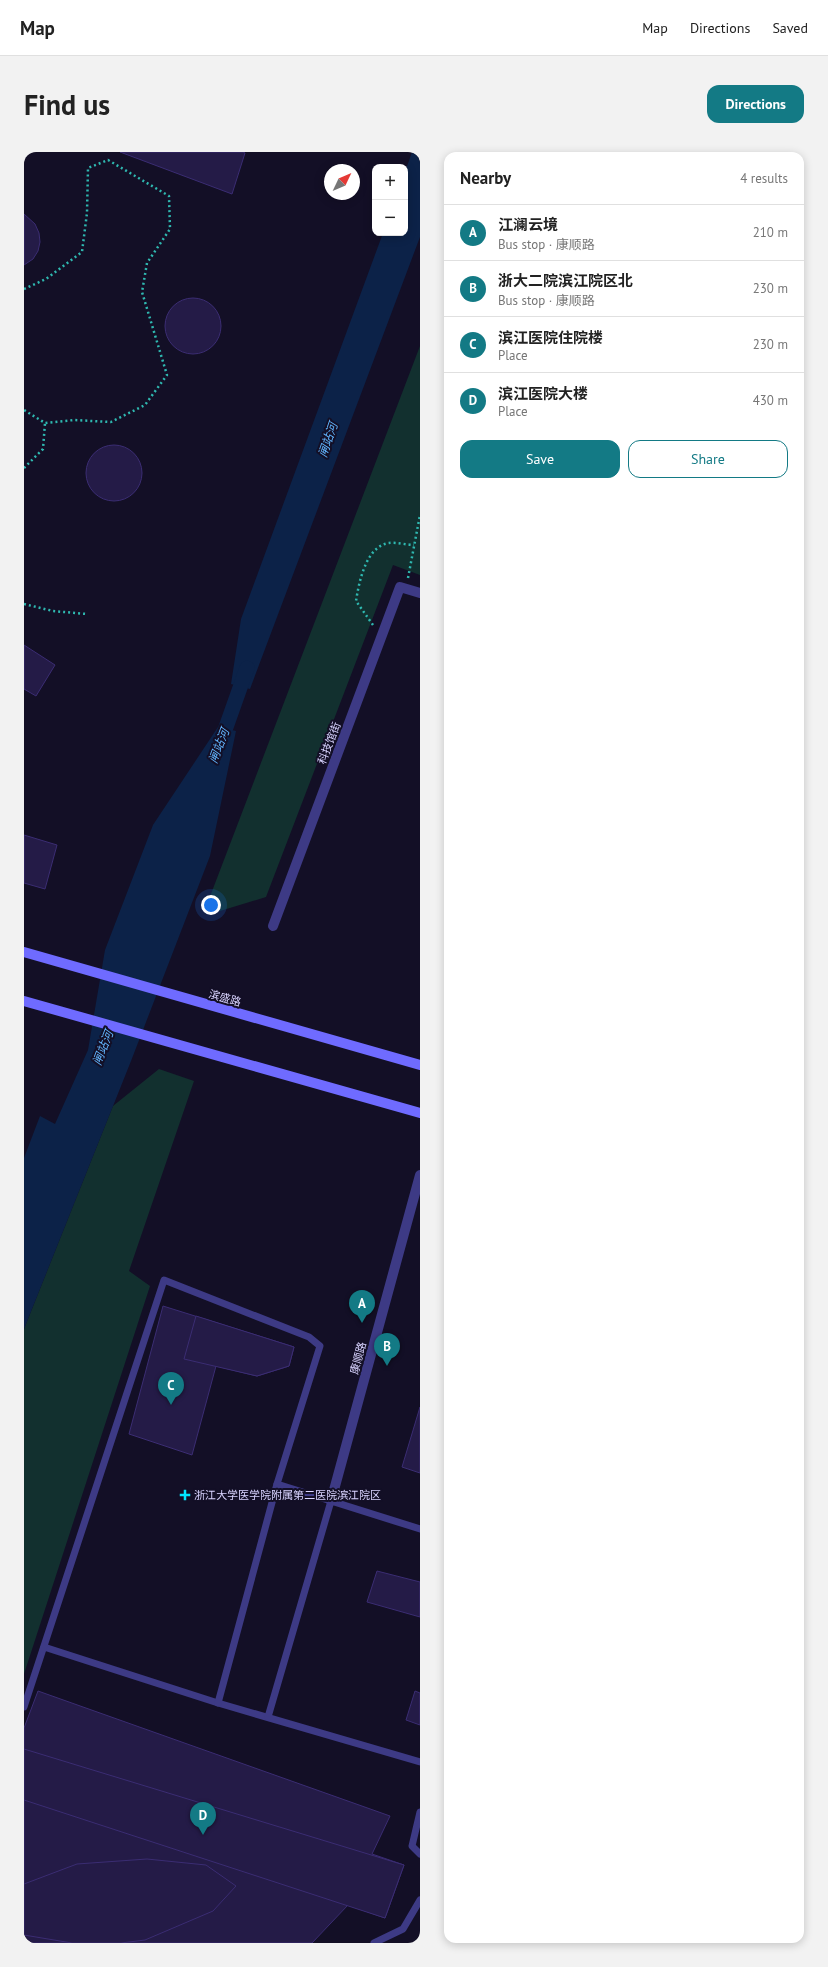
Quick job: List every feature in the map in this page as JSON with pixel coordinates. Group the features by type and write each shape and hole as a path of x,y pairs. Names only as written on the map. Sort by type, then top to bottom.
{"main road":[{"name":"滨盛路","path":"24,952 420,1065"},
{"path":"24,1001 420,1114"}],"street":[{"name":"科技馆街","path":"272,926 400,587 406,588"},
{"path":"406,588 420,593"},
{"name":"康顺路","path":"331,1501 420,1175"}],"lane":[{"path":"24,1707 164,1280 309,1337 320,1346 277,1484 218,1703"},
{"path":"277,1484 420,1529"},
{"path":"268,1717 331,1501"},
{"path":"44,1647 218,1703 420,1762"},
{"path":"420,1812 412,1846 420,1854"},
{"path":"374,1943 403,1929 420,1900"}],"path":[{"path":"24,289 46,280 82,252 87,213 88,168 108,160 169,196 170,229 147,263 142,292 167,375 145,405 111,422 74,420 45,423 24,410"},
{"path":"24,468 44,449 45,423"},
{"path":"406,588 420,515"},
{"path":"383,634 370,621 356,600 360,576 374,550 389,543 414,545"},
{"path":"24,604 53,611 87,614"}],"green space":[{"path":"420,346 420,575 393,565 266,897 220,911 206,907"},
{"path":"159,1069 194,1081 129,1271 150,1286 24,1674 24,1329 113,1106"}],"water":[{"path":"412,152 420,152 420,237 250,689 231,684 241,619 382,236 408,236 408,164"},
{"path":"218,727 236,731 210,856 131,1061 24,1329 24,1158 40,1116 55,1124 88,1050 105,950 153,825"}],"building":[{"path":"120,152 243,152 245,153 232,194"},
{"path":"24,214 35,224 39,233 40,242 38,251 33,259 24,265"},
{"path":"187,298 199,298 209,302 217,310 221,320 221,332 217,342 209,350 199,354 187,354 177,350 169,342 165,332 165,320 169,310 177,302"},
{"path":"108,445 120,445 130,449 138,457 142,467 142,479 138,489 130,497 120,501 108,501 98,497 90,489 86,479 86,467 90,457 98,449"},
{"path":"24,645 55,665 36,696 24,689"},
{"path":"24,835 57,845 45,889 24,883"},
{"path":"163,1306 294,1347 289,1366 257,1376 216,1366 192,1455 129,1434"},
{"path":"196,1316 294,1347 289,1366 257,1376 184,1359"},
{"path":"420,1407 420,1473 402,1467"},
{"path":"377,1571 420,1582 420,1617 367,1602"},
{"path":"38,1691 390,1816 372,1854 404,1865 385,1918 348,1905 312,1943 24,1943 24,1728"},
{"path":"415,1691 420,1693 420,1725 406,1720"},
{"path":"24,1749 404,1865 385,1918 24,1800"},
{"path":"147,1859 206,1865 236,1886 213,1911 145,1940 121,1943 72,1943 24,1935 24,1884 77,1864"}],"waterway":[{"name":"闸站河","path":"219,747 247,668"}],"place":[{"name":"江澜云境","path":"362,1323"},
{"name":"浙大二院滨江院区北","path":"387,1366"},
{"name":"滨江医院住院楼","path":"171,1405"},
{"name":"浙江大学医学院附属第二医院滨江院区","path":"185,1495"},
{"name":"滨江医院大楼","path":"203,1835"}]}
